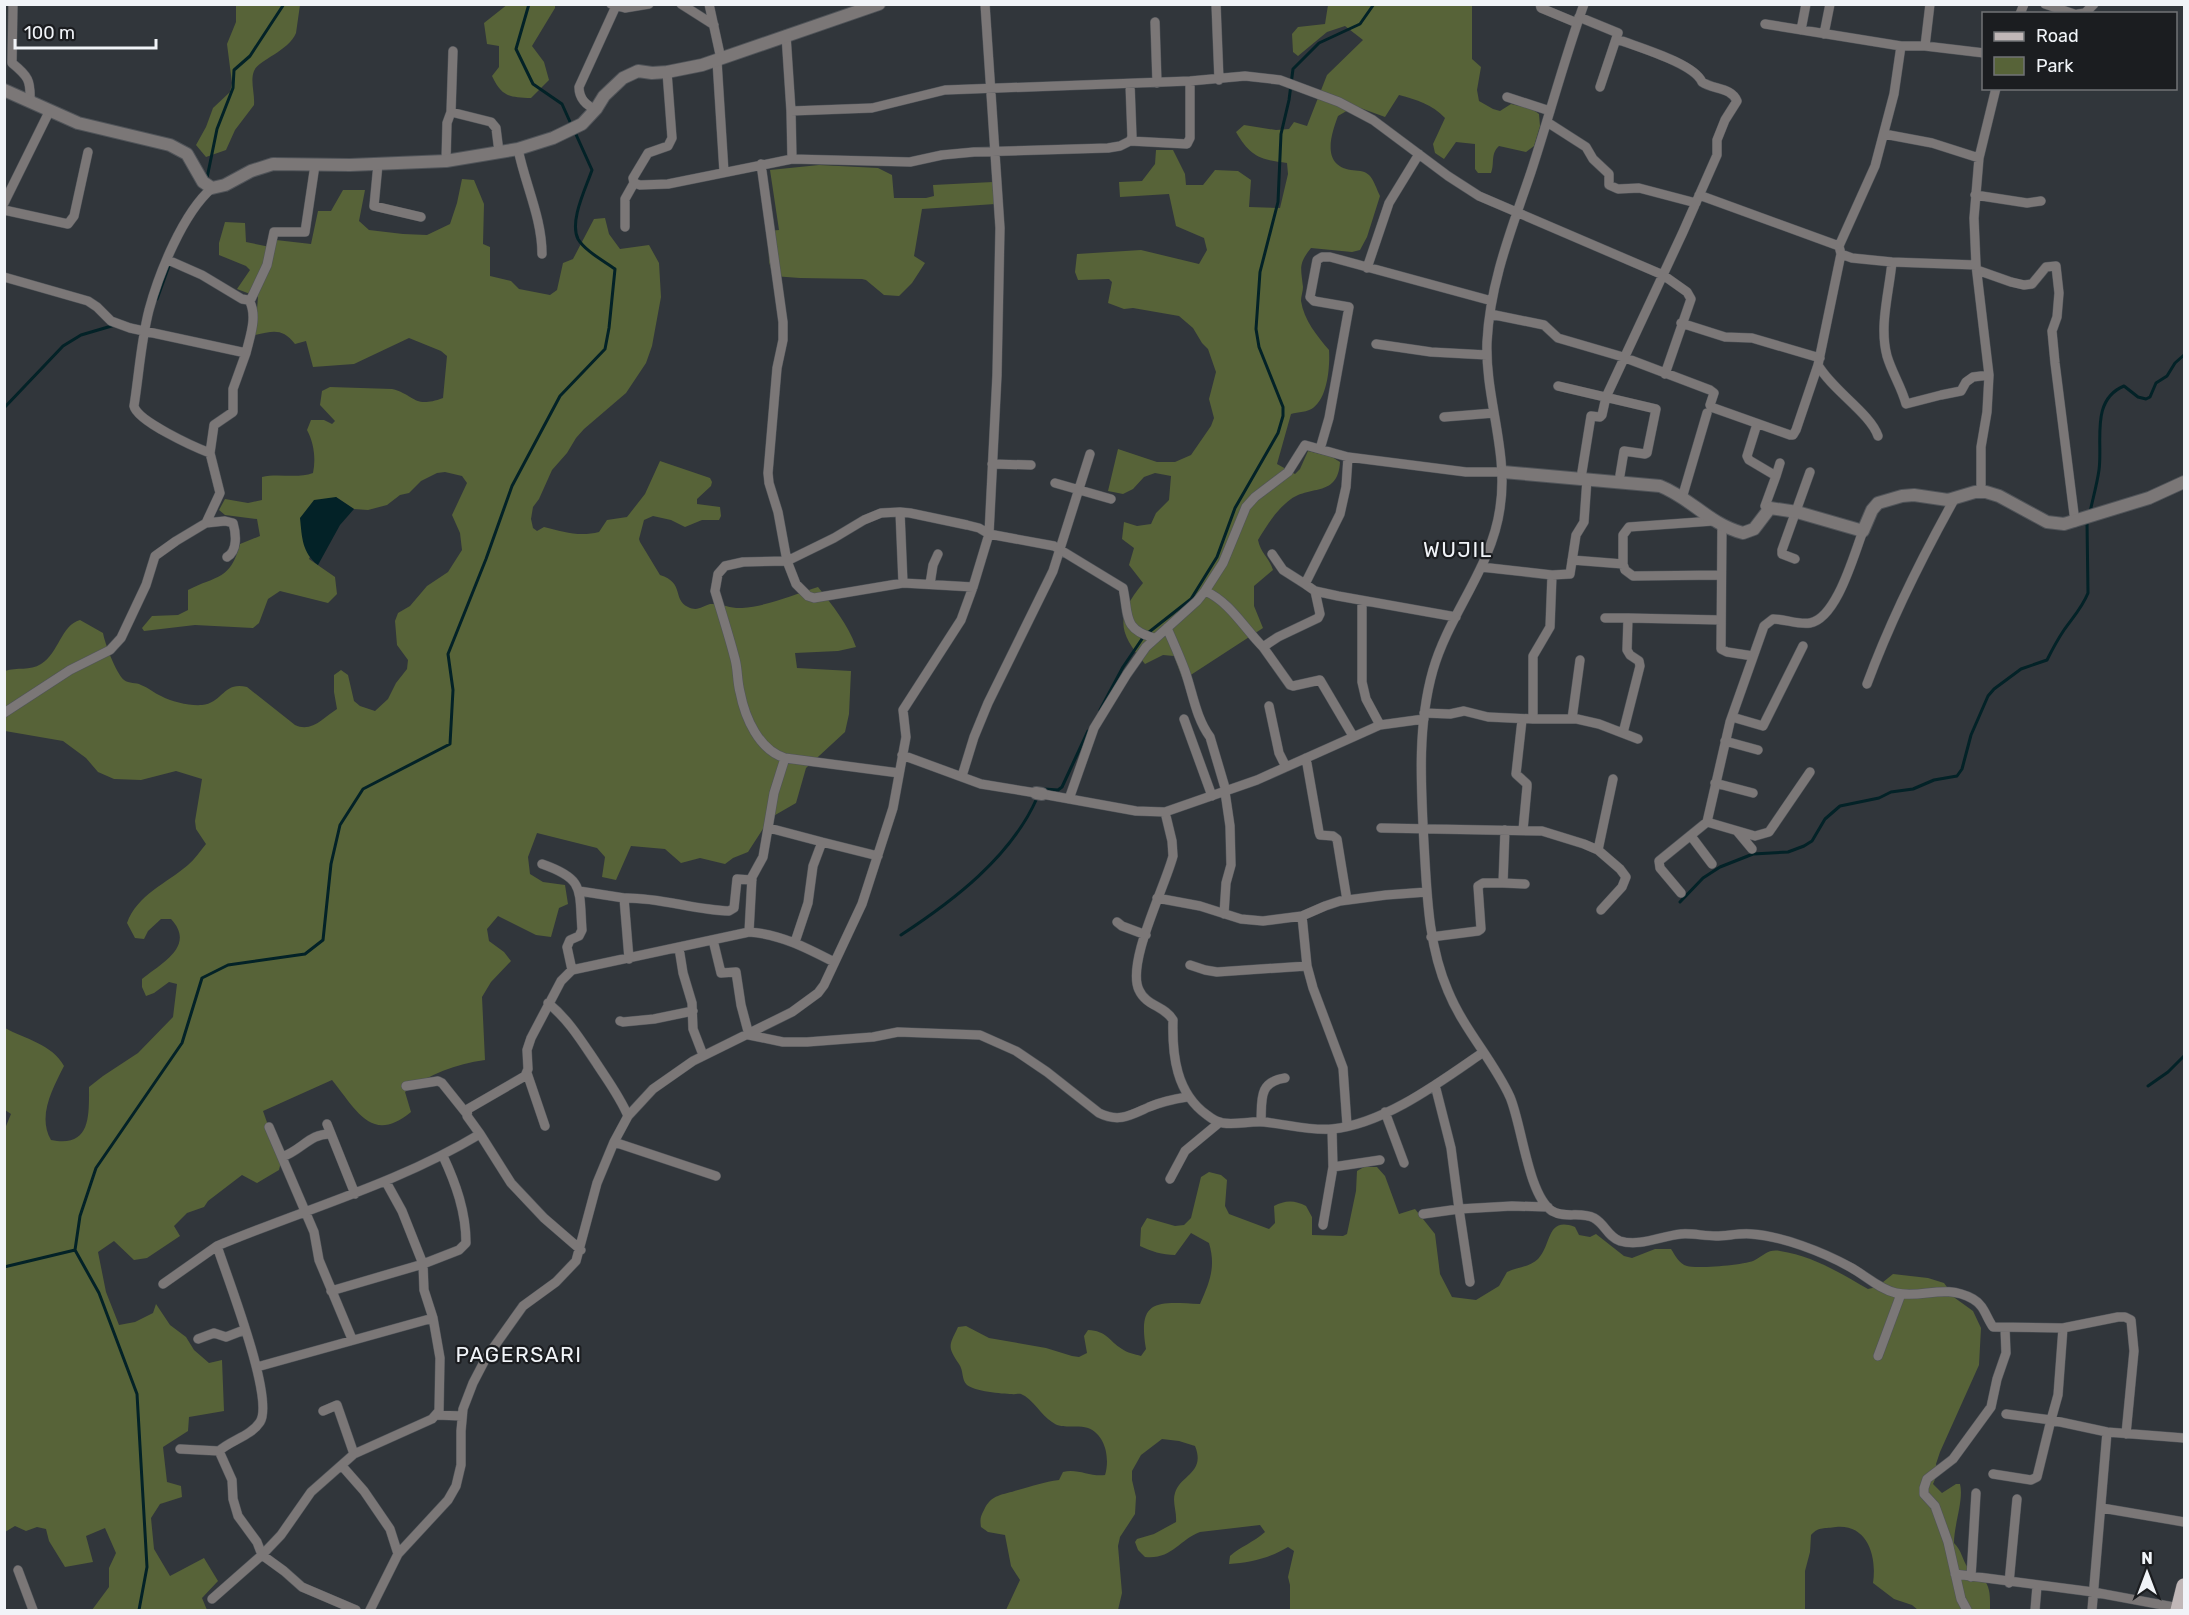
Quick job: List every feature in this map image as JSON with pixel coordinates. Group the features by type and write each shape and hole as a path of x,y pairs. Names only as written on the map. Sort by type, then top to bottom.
{"main road":[{"path":"2178,1609 2184,1586"}],"street":[{"path":"14,4 12,63 28,77 30,102"},
{"path":"596,109 582,100 579,87 613,5 637,8 649,4"},
{"path":"681,4 714,25"},
{"path":"709,4 719,60 724,172"},
{"path":"208,186 225,185 266,165 446,161 518,149 567,132 582,124 604,96 623,78 638,71 667,72 719,60 879,4"},
{"path":"370,1611 398,1554 448,1500 456,1486 461,1466 462,1416 473,1383 486,1358 517,1313 531,1299 572,1268 581,1250 586,1220 597,1183 628,1116 653,1089 703,1055 749,1035 792,1012 818,993 824,985 862,904 892,808 906,730 903,710 957,627 973,587 988,534 1000,258 999,198 985,4"},
{"path":"1216,4 1219,80"},
{"path":"1540,4 1541,8 1616,30 1617,39 1600,87"},
{"path":"1548,1207 1537,1191 1509,1094 1461,1020 1448,991 1431,938 1422,766 1424,716 1433,669 1481,567 1498,520 1503,472 1487,355 1492,301 1504,250 1584,4"},
{"path":"1801,30 1806,4"},
{"path":"1824,34 1830,4"},
{"path":"1925,46 1930,4"},
{"path":"2045,4 2070,12"},
{"path":"1155,22 1157,83"},
{"path":"1765,24 1901,46 1925,46 1982,53"},
{"path":"786,35 792,159"},
{"path":"1481,567 1568,575 1576,536 1584,522 1584,478 1591,416 1602,416 1606,397 1623,357 1717,155 1718,141 1725,120 1737,101 1735,96 1729,92 1702,82 1700,76 1688,67 1617,39"},
{"path":"1490,314 1544,325 1558,338 1623,357 1710,390 1714,393 1711,407 1790,435 1795,434 1819,361 1840,250 1875,166 1884,134 1894,94 1901,46"},
{"path":"446,161 447,123 451,112 453,51"},
{"path":"625,227 625,199 634,183 633,177 646,155 668,146 672,138 667,72"},
{"path":"791,111 861,109 893,104 936,91 1219,80 1245,76 1280,80 1358,111 1479,196 1663,275 1690,295 1691,299 1665,374"},
{"path":"634,183 640,185 668,184 792,159 910,162 994,151 1108,148 1130,141 1187,144 1190,138 1190,81"},
{"path":"1130,84 1132,129 1130,141"},
{"path":"4,90 78,123 170,145 187,154 208,186"},
{"path":"1981,492 1981,447 1987,412 1989,375 1977,268 1975,195 1978,158 1995,90"},
{"path":"1507,97 1550,111"},
{"path":"4,204 49,112"},
{"path":"451,112 491,122 496,128 499,152"},
{"path":"1547,122 1586,147 1593,159 1609,174 1609,184 1618,189 1639,188 1737,208 1840,250 1852,258 1977,268 2024,285 2032,284 2046,267 2056,266 2059,293 2057,316 2052,331 2055,363 2083,519"},
{"path":"1884,134 1932,143 1978,158"},
{"path":"518,149 539,223 542,254"},
{"path":"4,210 68,224 74,216 88,152"},
{"path":"1367,268 1389,203 1419,154"},
{"path":"378,164 374,206 421,217"},
{"path":"761,164 783,322 768,483 778,512 787,561 796,584 808,596 814,598 903,584 973,587"},
{"path":"249,300 267,265 274,232 305,232 315,165"},
{"path":"206,452 169,435 134,410 150,308 168,260 191,212 208,186"},
{"path":"1975,195 2027,203 2041,201"},
{"path":"1320,449 1329,417 1349,307 1314,301 1310,297 1317,261 1322,257 1330,257 1492,301"},
{"path":"168,260 202,275 242,299 249,300"},
{"path":"1892,262 1885,317 1885,345 1889,363 1906,404 1941,394 1962,391 1966,382 1973,377 1989,375"},
{"path":"4,277 88,301 111,321 145,331 246,353"},
{"path":"206,524 219,496 206,452 214,424 234,409 233,389 246,353 254,316 254,309 249,300"},
{"path":"1681,323 1725,337 1752,338 1819,361 1851,403 1875,427 1878,436"},
{"path":"1376,344 1431,352 1487,355"},
{"path":"1558,386 1654,408 1656,411 1647,453 1624,451 1619,481"},
{"path":"1444,417 1494,413"},
{"path":"1682,498 1707,413"},
{"path":"1757,424 1747,458 1776,476"},
{"path":"1069,799 1094,728 1127,674 1154,638 1205,591 1223,563 1246,507 1255,497 1288,472 1305,445 1348,457 1466,472 1503,472 1660,486 1718,523 1743,533 1754,529 1768,509 1777,508 1863,531"},
{"path":"962,776 974,736 988,703 1045,589 1090,454"},
{"path":"1305,584 1340,514 1346,487 1348,457"},
{"path":"1768,509 1765,506 1780,463"},
{"path":"992,464 1030,465"},
{"path":"1795,559 1782,552 1810,472"},
{"path":"1681,893 1660,868 1659,862 1707,822 1725,741 1764,626 1773,619 1810,623 1822,617 1842,587 1872,510 1882,501 1908,495 1944,500 1981,492 1999,496 2052,524 2064,524 2149,498 2184,482"},
{"path":"1055,483 1111,499"},
{"path":"1867,684 1886,633 1908,585 1955,498"},
{"path":"900,512 903,584"},
{"path":"899,773 785,758 775,755 765,747 754,731 740,692 736,662 715,586 721,569 731,564 787,561 873,516 900,512 979,528 988,534 1047,544 1123,588 1129,623 1134,629 1154,638"},
{"path":"4,713 70,670 110,650 121,638 146,585 155,556 176,541 206,524 225,521 233,523 235,548 232,555 228,557"},
{"path":"1718,523 1629,528 1623,535 1623,564 1625,570 1633,576 1720,575"},
{"path":"1718,523 1721,649 1753,656"},
{"path":"930,584 933,565 938,554"},
{"path":"1272,554 1283,570 1315,591 1456,616"},
{"path":"1572,560 1623,564"},
{"path":"1533,719 1533,656 1550,627 1552,575"},
{"path":"1205,591 1216,596 1263,646 1290,685 1320,680 1353,736"},
{"path":"1263,646 1318,618 1320,614 1315,591"},
{"path":"1362,601 1362,682 1366,699 1380,725"},
{"path":"1605,618 1722,620"},
{"path":"1623,733 1640,666 1639,661 1630,656 1627,650 1628,618"},
{"path":"1167,628 1185,671 1196,709 1210,737 1226,791 1231,865 1226,883 1224,914"},
{"path":"1732,717 1759,726 1764,725 1803,646"},
{"path":"1572,719 1580,660"},
{"path":"1269,706 1279,753 1286,768"},
{"path":"902,755 998,788 1136,811 1165,812 1286,768 1380,725 1424,716 1464,711 1488,717 1522,720 1572,719 1599,724 1638,739"},
{"path":"1184,719 1212,796"},
{"path":"1522,720 1516,774 1527,787 1522,830"},
{"path":"1725,741 1758,750"},
{"path":"749,932 752,879 763,857 774,793 785,758"},
{"path":"1306,758 1317,828 1320,834 1333,836 1336,839 1347,900"},
{"path":"1707,822 1755,836 1769,832 1810,772"},
{"path":"1598,850 1613,779"},
{"path":"1715,783 1753,793"},
{"path":"1165,812 1173,856 1157,898 1138,961 1136,981 1142,996 1165,1010 1173,1020 1172,1036 1178,1073 1187,1097 1196,1108 1220,1122 1261,1122 1332,1129 1374,1118 1434,1085 1482,1053"},
{"path":"769,828 878,856"},
{"path":"1381,828 1522,830 1556,835 1598,850 1626,877 1622,886 1601,910"},
{"path":"1503,883 1505,830"},
{"path":"1737,831 1752,849"},
{"path":"1691,836 1712,864"},
{"path":"795,942 808,903 813,866 822,842"},
{"path":"542,864 568,875 579,891 582,930 579,936 567,943 572,969"},
{"path":"579,891 729,911 734,908 737,879 752,879"},
{"path":"1431,938 1478,931 1482,926 1478,886 1483,883 1525,884"},
{"path":"1157,898 1200,906 1241,919 1263,921 1302,916 1347,900 1427,892"},
{"path":"624,898 629,958"},
{"path":"1302,916 1307,966 1343,1068 1347,1125"},
{"path":"1117,922 1146,935"},
{"path":"545,1126 527,1073 528,1045 548,1003 561,981 572,969 749,932 795,942 834,962"},
{"path":"713,940 721,973 736,972 749,1035"},
{"path":"679,948 693,1011 693,1029 703,1055"},
{"path":"1190,964 1217,972 1307,966"},
{"path":"548,1003 561,1013 574,1029 620,1098 628,1116"},
{"path":"620,1021 623,1023 654,1019 693,1011"},
{"path":"749,1035 783,1042 873,1037 898,1032 980,1035 1016,1051 1099,1113 1108,1117 1130,1117 1150,1106 1187,1097"},
{"path":"466,1113 471,1107 513,1084 527,1073"},
{"path":"1261,1122 1264,1090 1274,1080 1285,1078"},
{"path":"406,1086 438,1081 466,1113 468,1120 480,1134 517,1190 544,1218 581,1250"},
{"path":"1434,1085 1451,1148 1470,1282"},
{"path":"1385,1112 1404,1163"},
{"path":"1170,1179 1185,1151 1220,1122"},
{"path":"269,1127 314,1232 319,1260 352,1340"},
{"path":"282,1157 295,1153 318,1134 329,1129 355,1194"},
{"path":"1323,1224 1333,1167 1332,1129"},
{"path":"163,1284 217,1246 386,1182 443,1156 480,1134"},
{"path":"614,1142 716,1176"},
{"path":"331,1291 423,1264 459,1250 466,1243 460,1198 443,1156"},
{"path":"1333,1167 1380,1160"},
{"path":"212,1599 262,1555 281,1535 311,1492 354,1454 437,1415 440,1403 440,1358 433,1318 424,1290 423,1264 402,1211 386,1182"},
{"path":"1422,1214 1512,1206 1548,1207 1566,1216 1584,1215 1598,1220 1613,1238 1625,1242 1646,1241 1678,1234 1717,1236 1745,1233 1771,1237 1840,1262 1887,1290 1901,1294 1940,1290 1964,1295 1978,1302 1993,1327 2063,1328 2125,1317 2131,1320 2133,1325 2134,1351 2126,1434"},
{"path":"180,1449 219,1451 252,1431 261,1422 264,1410 257,1367 217,1246"},
{"path":"1878,1356 1901,1294"},
{"path":"257,1367 433,1318"},
{"path":"1967,1611 1961,1599 1948,1542 1935,1506 1924,1494 1924,1488 1927,1479 1953,1459 1991,1407 2006,1353 2005,1328"},
{"path":"1993,1474 2031,1480 2037,1478 2058,1395 2063,1328"},
{"path":"198,1339 214,1333 226,1337 244,1330"},
{"path":"323,1411 337,1405 354,1454"},
{"path":"2006,1414 2051,1420 2107,1432 2184,1438"},
{"path":"437,1415 462,1416"},
{"path":"2092,1611 2107,1432"},
{"path":"219,1451 232,1480 238,1516 257,1542 262,1555 302,1587 356,1611"},
{"path":"342,1466 364,1491 390,1530 398,1554"},
{"path":"1971,1577 1977,1493"},
{"path":"2009,1583 2017,1499"},
{"path":"2102,1508 2184,1522"},
{"path":"18,1570 34,1607 33,1611"},
{"path":"1955,1574 2009,1583 2093,1592 2178,1609"},
{"path":"2035,1611 2037,1586"}],"green space":[{"path":"508,4 555,5 532,46 544,62 549,80 531,98 517,97 503,92 492,76 499,67 499,46 487,44 484,23"},
{"path":"236,5 300,5 296,33 287,45 261,63 254,71 252,79 254,105 235,130 226,150 206,157 196,145 213,108 230,92 232,83 227,44 236,22"},
{"path":"1328,5 1472,5 1472,59 1481,67 1477,90 1479,101 1500,111 1511,104 1532,109 1539,114 1540,126 1534,146 1526,152 1499,146 1495,152 1491,173 1478,173 1475,169 1475,144 1456,142 1444,159 1435,153 1433,144 1445,118 1424,103 1399,95 1385,117 1355,106 1338,116 1331,140 1332,156 1335,162 1342,167 1367,173 1380,196 1367,237 1360,250 1352,252 1311,248 1302,262 1301,301 1305,315 1329,350 1329,364 1325,389 1318,403 1313,408 1291,414 1277,464 1295,474 1300,469 1308,451 1332,457 1340,462 1338,473 1329,485 1299,495 1286,503 1258,540 1273,570 1254,586 1254,606 1263,628 1183,680 1174,656 1163,655 1145,664 1129,643 1123,624 1128,606 1143,583 1129,565 1134,548 1122,539 1124,522 1137,526 1151,524 1156,513 1169,500 1171,476 1155,473 1144,477 1133,489 1123,494 1108,491 1118,449 1157,462 1175,462 1191,455 1214,418 1209,399 1216,372 1208,349 1193,328 1179,316 1133,308 1124,309 1108,303 1112,282 1109,279 1078,280 1075,272 1077,254 1141,250 1199,264 1207,250 1204,238 1176,226 1169,194 1120,197 1119,182 1142,181 1155,164 1156,150 1173,150 1185,174 1186,185 1203,185 1215,170 1238,171 1251,180 1249,207 1280,208 1288,174 1287,163 1263,158 1251,152 1236,132 1244,125 1276,130 1289,129 1294,122 1307,126 1327,75 1363,40 1345,26 1327,32 1298,56 1293,52 1292,34 1298,27 1325,24"},
{"path":"819,165 878,168 892,175 894,198 934,196 933,185 993,182 995,204 922,209 914,256 925,263 912,283 899,296 884,295 862,279 773,276 769,262 768,231 779,230 770,170"},
{"path":"462,179 474,180 484,204 483,244 490,247 490,276 511,281 519,289 550,295 557,290 563,263 573,259 594,219 605,218 609,234 620,249 649,245 659,263 661,297 652,346 646,363 626,393 584,429 552,470 533,507 531,519 533,528 537,531 544,527 578,534 599,532 607,520 627,517 645,494 660,461 710,478 711,486 697,499 697,504 720,507 719,520 702,520 685,527 671,520 653,516 644,520 640,542 660,575 673,582 680,600 691,608 697,609 710,604 738,608 752,607 818,587 844,623 856,647 838,651 795,653 797,668 851,671 849,714 845,732 806,768 796,803 770,818 748,852 725,864 700,858 681,863 665,849 631,846 616,880 602,877 605,857 597,848 537,833 528,857 530,874 543,882 565,885 568,904 559,908 551,937 536,935 498,916 487,929 489,941 504,952 511,961 491,982 482,997 485,1060 443,1071 414,1086 405,1092 411,1112 385,1125 375,1124 357,1112 332,1080 263,1111 281,1162 279,1170 257,1183 242,1175 208,1201 204,1207 187,1213 174,1226 180,1236 147,1258 134,1260 114,1241 98,1252 106,1292 119,1325 135,1322 153,1313 156,1304 170,1325 186,1337 194,1350 209,1363 222,1360 224,1411 189,1417 188,1431 163,1447 167,1482 181,1486 182,1497 160,1504 151,1518 154,1549 170,1576 204,1558 218,1581 202,1598 207,1610 92,1610 109,1587 109,1568 116,1553 105,1528 86,1536 93,1562 65,1567 49,1541 46,1529 37,1527 26,1531 15,1526 5,1532 4,1131 11,1114 5,1110 5,1028 53,1052 64,1066 48,1102 47,1131 51,1140 74,1139 81,1134 88,1119 89,1087 138,1053 173,1017 177,984 169,982 146,996 142,987 142,979 173,953 180,938 178,929 171,919 161,919 148,931 144,939 135,938 127,923 145,897 188,865 206,844 196,829 195,821 202,779 176,771 141,780 114,779 98,772 86,758 63,741 5,731 5,671 41,664 52,653 68,627 80,620 103,633 111,658 124,680 139,684 176,702 202,705 215,700 233,687 247,687 295,725 307,727 318,723 337,709 334,675 341,670 348,675 354,701 360,706 375,711 388,699 396,683 407,669 408,660 397,645 395,621 398,613 410,606 427,586 448,572 462,550 460,533 452,515 467,483 462,476 445,472 437,473 421,481 409,493 400,495 387,505 368,510 354,509 336,497 309,559 335,577 337,594 328,603 280,591 268,599 259,623 253,628 195,625 144,631 142,628 152,616 178,615 188,610 188,590 227,571 232,565 240,544 260,536 257,519 225,515 219,510 225,499 248,503 262,500 262,477 301,476 313,473 314,451 307,430 311,420 324,420 332,424 335,421 320,405 322,391 330,387 392,389 420,402 443,398 447,356 441,351 409,338 354,364 313,367 306,341 295,344 286,335 277,332 255,335 258,297 237,289 250,270 246,266 219,255 219,243 225,222 245,223 246,242 270,247 276,240 311,244 318,211 331,211 343,190 365,190 359,221 369,230 427,235 450,224"},
{"path":"1364,1167 1377,1167 1385,1176 1399,1214 1415,1209 1435,1234 1440,1274 1452,1297 1476,1300 1499,1286 1507,1272 1535,1262 1554,1229 1559,1225 1575,1227 1579,1235 1590,1237 1596,1234 1624,1256 1632,1258 1655,1249 1671,1249 1684,1265 1710,1267 1750,1262 1769,1252 1776,1251 1792,1253 1815,1261 1868,1289 1877,1287 1893,1274 1928,1278 1944,1283 1955,1298 1973,1311 1981,1328 1979,1365 1940,1452 1936,1464 1938,1472 1933,1484 1942,1493 1960,1484 1961,1497 1954,1543 1968,1568 1983,1579 1987,1585 1990,1593 1990,1610 1918,1610 1912,1605 1894,1599 1873,1583 1871,1553 1863,1537 1847,1527 1836,1527 1820,1529 1811,1535 1810,1552 1805,1571 1805,1610 1290,1610 1288,1577 1294,1551 1288,1547 1260,1559 1229,1564 1230,1556 1265,1532 1260,1525 1200,1532 1168,1553 1154,1557 1145,1557 1138,1550 1135,1542 1137,1539 1154,1534 1176,1522 1175,1493 1195,1468 1197,1462 1198,1455 1195,1446 1162,1439 1141,1455 1132,1471 1136,1497 1135,1514 1120,1537 1118,1546 1122,1593 1118,1610 1006,1610 1020,1580 1011,1566 1005,1535 988,1532 981,1527 980,1520 987,1505 1002,1494 1059,1480 1063,1472 1105,1475 1107,1455 1103,1442 1094,1431 1083,1427 1056,1424 1021,1394 988,1392 967,1385 961,1367 951,1349 951,1342 958,1327 966,1326 989,1338 1046,1348 1079,1357 1087,1353 1084,1336 1088,1330 1103,1334 1117,1346 1141,1356 1146,1349 1144,1332 1148,1312 1162,1304 1200,1304 1212,1267 1209,1243 1191,1233 1175,1255 1140,1246 1141,1228 1147,1218 1175,1226 1184,1225 1191,1218 1201,1177 1209,1172 1221,1175 1227,1180 1225,1206 1229,1214 1269,1229 1275,1223 1274,1206 1294,1202 1306,1206 1312,1217 1312,1235 1343,1236 1347,1234 1356,1191 1357,1171"}],"water":[{"path":"336,497 354,509 340,525 318,565 306,550 300,518 314,500"}],"waterway":[{"path":"207,178 217,129 233,88 234,70 250,56 284,4"},
{"path":"529,4 516,49 533,84 562,104 571,124"},
{"path":"1100,710 1123,667 1144,636 1191,599 1217,557 1235,508 1278,433 1283,407 1259,347 1256,329 1260,272 1278,202 1281,134 1293,69 1319,43 1360,24 1374,4"},
{"path":"139,1610 147,1567 137,1394 99,1293 75,1250 80,1216 96,1168 182,1043 202,978 228,965 305,954 323,940 331,864 340,825 363,789 450,744 453,690 448,654 512,486 560,396 605,349 615,269 585,248 578,239 576,223 579,204 592,170 574,130"},
{"path":"157,299 170,263"},
{"path":"4,408 63,346 81,335 115,325"},
{"path":"2090,512 2099,470 2100,423 2106,401 2113,392 2124,386 2138,397 2146,399 2150,397 2156,383 2167,376 2175,363 2184,355"},
{"path":"1680,902 1703,878 1720,867 1753,854 1788,852 1804,846 1812,841 1825,819 1840,806 1879,798 1891,792 1913,789 1934,780 1957,776 1962,769 1971,735 1988,696 2021,669 2047,660 2086,598 2088,593 2087,522"},
{"path":"1044,789 1058,790 1062,787 1088,731"},
{"path":"901,935 941,908 979,876 1012,840 1037,798"},
{"path":"2148,1086 2168,1072 2184,1056"},
{"path":"4,1267 75,1250"}],"district":[{"name":"WUJIL","path":"1458,550"},
{"name":"PAGERSARI","path":"519,1355"}]}
